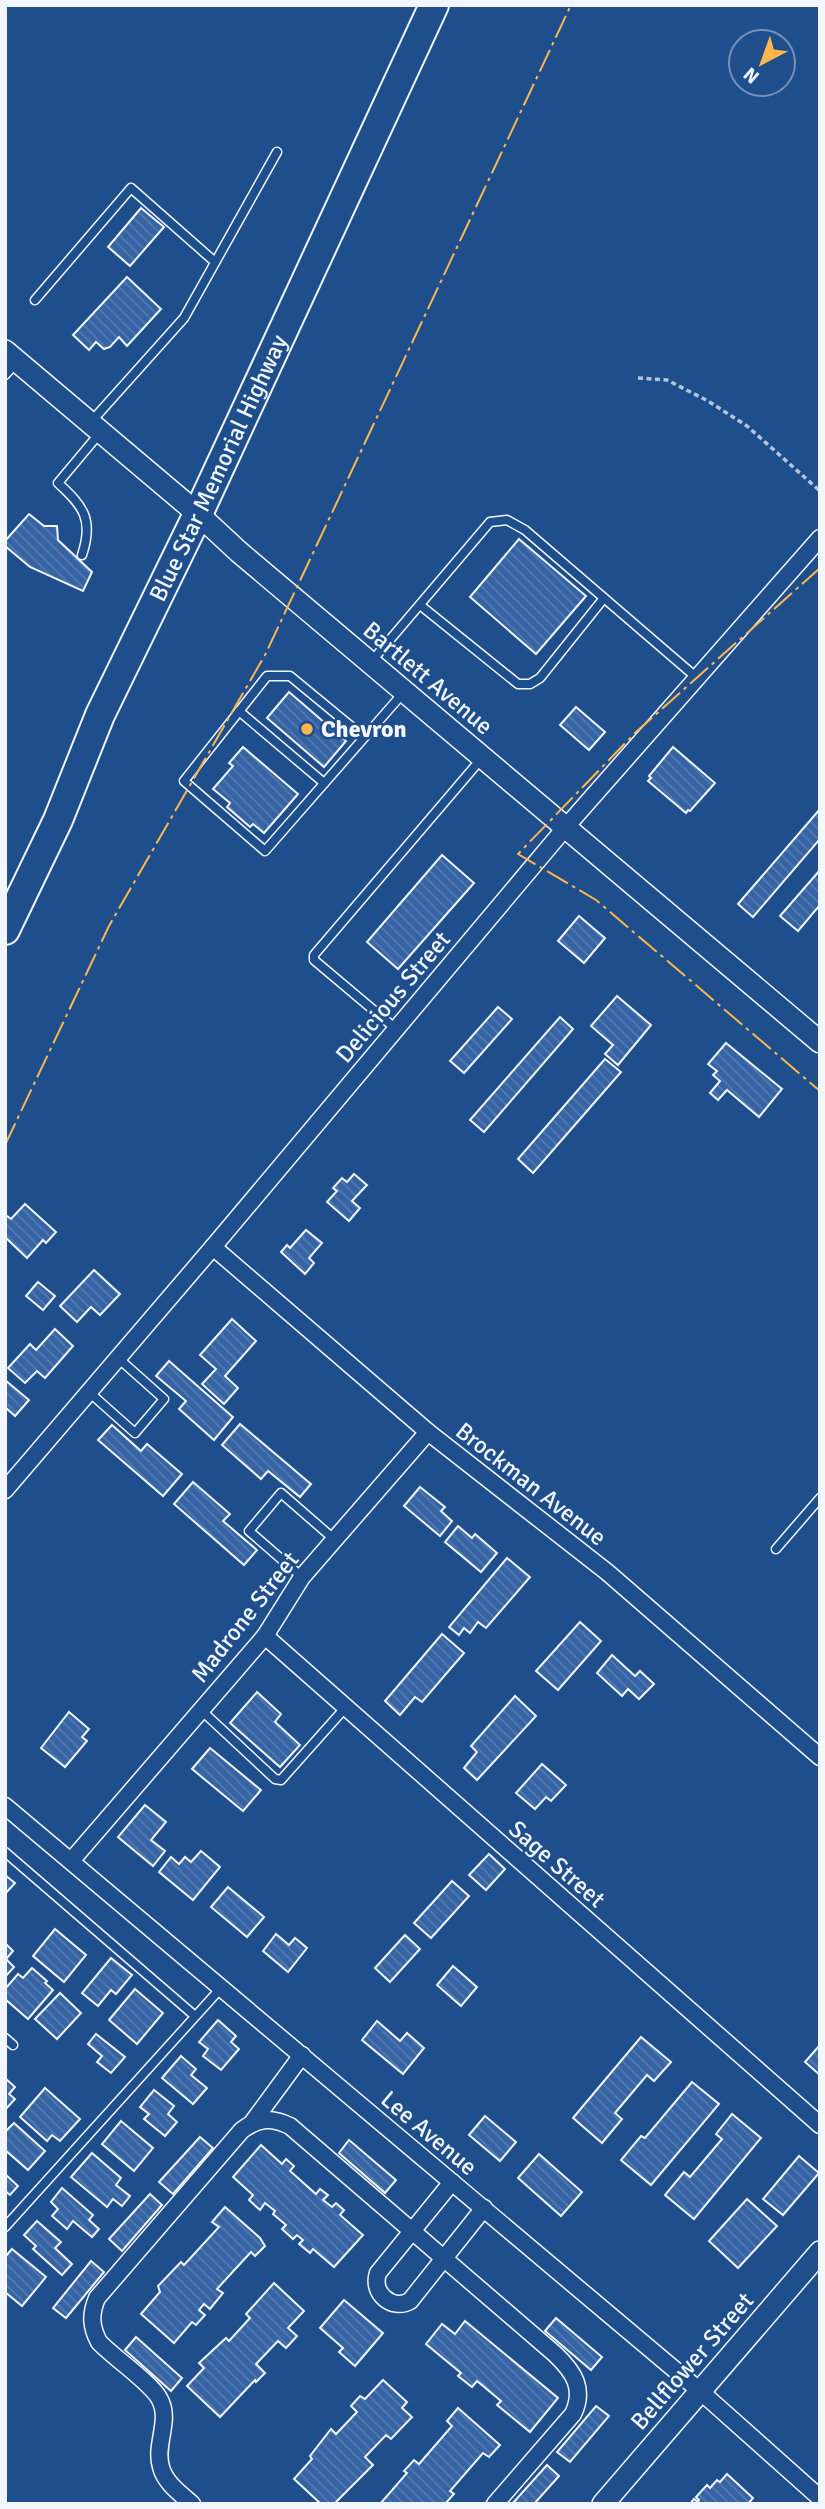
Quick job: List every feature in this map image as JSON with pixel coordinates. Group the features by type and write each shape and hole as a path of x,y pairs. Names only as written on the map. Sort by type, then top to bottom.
{"highway":[{"name":"Blue Star Memorial Highway","path":"5,930 58,820 100,715 198,514 434,5"}],"street":[{"name":"Bartlett Avenue","path":"9,362 95,427 404,692 820,1042"},
{"name":"Delicious Street","path":"5,1490 565,828 820,538"},
{"name":"Brockman Avenue","path":"213,1247 428,1432 607,1572 820,1757"},
{"name":"Madrone Street","path":"71,1861 265,1636 302,1577 428,1432"},
{"name":"Sage Street","path":"265,1636 820,2125"},
{"name":"Lee Avenue","path":"6,1808 700,2391 815,2496"},
{"path":"192,2504 167,2480 161,2468 159,2455 165,2416 159,2398 99,2342 93,2332 93,2308 97,2298 115,2277 242,2130 252,2123 302,2055"},
{"path":"252,2123 271,2119 290,2126 568,2366 579,2390 573,2414 495,2504"},
{"path":"452,2182 377,2273 377,2289 386,2300 395,2305 410,2301 484,2208"},
{"name":"Bellflower Street","path":"603,2504 820,2252"}],"lane":[{"path":"82,555 87,533 86,518 76,499 58,483 95,427 184,318 277,152"},
{"path":"35,300 131,188 215,262"},
{"path":"370,663 490,522 507,520 525,530 696,678"},
{"path":"420,605 518,684 530,684 540,678 604,598"},
{"path":"364,737 290,676 267,676 184,781 265,851 404,692"},
{"path":"239,711 324,783"},
{"path":"396,1029 314,960 314,955 482,758"},
{"path":"89,1392 135,1433 164,1399 118,1358"},
{"path":"302,1577 248,1531 281,1493 335,1540"},
{"path":"776,1549 820,1498"},
{"path":"201,1710 275,1779 281,1780 345,1709"},
{"path":"5,1852 195,2017"},
{"path":"5,2227 221,1988"},
{"path":"5,2038 13,2045"}],"path":[{"path":"638,378 667,380 708,401 747,426 820,491"}],"building":[{"path":"141,208 164,227 130,266 108,247"},
{"path":"127,277 161,309 127,346 119,337 110,347 104,349 96,342 89,350 73,335"},
{"path":"29,514 44,526 57,526 58,540 92,572 83,591 30,567 5,546 5,541"},
{"path":"519,539 586,596 536,654 470,597"},
{"name":"Chevron","path":"289,692 346,741 324,767 267,718"},
{"path":"576,707 605,732 589,750 560,725"},
{"path":"243,747 298,794 264,833 253,824 250,827 227,807 230,803 213,789 233,766 229,763"},
{"path":"673,747 715,783 686,813 648,781 651,778 649,776"},
{"path":"820,809 820,839 753,917 738,904"},
{"path":"442,855 474,883 398,969 367,942"},
{"path":"820,870 820,905 798,931 780,916"},
{"path":"579,916 605,938 584,963 558,941"},
{"path":"617,996 651,1025 618,1065 605,1054 613,1045 591,1026"},
{"path":"498,1007 512,1019 464,1073 450,1061"},
{"path":"560,1017 573,1029 484,1132 470,1120"},
{"path":"726,1043 782,1089 759,1117 727,1090 718,1100 710,1093 720,1081 713,1075 717,1071 708,1064"},
{"path":"605,1059 621,1072 533,1173 518,1159"},
{"path":"354,1174 367,1185 352,1201 360,1208 349,1221 327,1202 337,1191 333,1188 342,1178 347,1182"},
{"path":"25,1204 56,1232 46,1243 43,1240 27,1258 5,1237 5,1217 11,1219"},
{"path":"306,1230 322,1243 309,1258 314,1263 305,1274 281,1252 287,1245 290,1248"},
{"path":"94,1270 120,1294 100,1315 91,1307 77,1322 60,1306"},
{"path":"38,1282 55,1296 43,1310 26,1296"},
{"path":"232,1319 256,1341 225,1376 238,1388 224,1404 202,1384 216,1369 200,1355"},
{"path":"55,1329 73,1346 45,1378 37,1371 25,1383 8,1368 30,1344 36,1350"},
{"path":"169,1361 233,1417 214,1440 179,1409 186,1401 156,1376"},
{"path":"5,1380 29,1400 15,1416 5,1407"},
{"path":"240,1424 311,1484 300,1497 268,1471 261,1479 222,1445"},
{"path":"112,1425 141,1451 147,1444 182,1474 163,1496 98,1440"},
{"path":"193,1482 230,1514 223,1521 257,1550 244,1565 174,1504"},
{"path":"420,1487 445,1507 441,1511 452,1521 440,1536 404,1506"},
{"path":"458,1526 472,1538 475,1534 497,1553 481,1572 445,1542"},
{"path":"507,1558 530,1577 486,1628 478,1622 470,1633 464,1628 459,1635 449,1627"},
{"path":"580,1622 601,1641 558,1690 536,1671"},
{"path":"442,1634 464,1653 422,1702 415,1697 400,1715 385,1701"},
{"path":"612,1655 635,1676 640,1671 654,1684 639,1699 628,1689 622,1696 597,1673"},
{"path":"257,1692 281,1714 275,1722 300,1745 280,1767 230,1723"},
{"path":"515,1696 536,1716 477,1780 464,1768 477,1752 471,1746"},
{"path":"69,1712 89,1729 82,1737 87,1741 65,1767 41,1748"},
{"path":"210,1748 261,1790 243,1811 192,1769"},
{"path":"542,1764 566,1785 551,1801 546,1797 535,1809 516,1793"},
{"path":"145,1805 166,1822 151,1840 165,1851 153,1866 118,1837"},
{"path":"201,1851 220,1867 193,1900 159,1872 171,1857 179,1864 185,1857 191,1862"},
{"path":"489,1854 505,1869 486,1890 469,1875"},
{"path":"5,1875 15,1883 5,1894"},
{"path":"452,1881 469,1896 431,1938 414,1923"},
{"path":"228,1887 264,1917 247,1937 211,1907"},
{"path":"55,1929 86,1955 64,1982 33,1956"},
{"path":"276,1934 289,1945 295,1938 307,1948 288,1972 263,1951"},
{"path":"405,1935 420,1949 390,1982 375,1968"},
{"path":"5,1943 13,1951 6,1959 14,1967 5,1977"},
{"path":"111,1958 132,1975 116,1994 111,1990 98,2006 82,1993"},
{"path":"453,1966 477,1987 461,2006 437,1985"},
{"path":"32,1968 53,1990 28,2019 5,1999 5,1989 18,1974 23,1978"},
{"path":"135,1989 163,2013 137,2044 109,2020"},
{"path":"60,1993 81,2013 57,2039 35,2019"},
{"path":"218,2020 236,2036 231,2042 239,2049 221,2070 203,2056 208,2049 199,2042"},
{"path":"377,2021 400,2041 407,2033 424,2048 403,2074 362,2040"},
{"path":"96,2034 125,2057 111,2073 97,2062 102,2056 88,2044"},
{"path":"641,2037 671,2062 654,2081 647,2075 615,2113 622,2119 602,2143 573,2118"},
{"path":"820,2045 820,2075 805,2062"},
{"path":"181,2056 196,2069 191,2075 207,2088 193,2104 162,2078"},
{"path":"5,2078 15,2087 9,2094 15,2099 5,2110"},
{"path":"692,2082 719,2104 651,2185 621,2160 641,2136 645,2138"},
{"path":"45,2088 80,2119 60,2141 52,2135 47,2141 20,2117"},
{"path":"154,2090 174,2106 168,2114 177,2122 165,2136 144,2119 149,2114 140,2107"},
{"path":"732,2114 761,2138 694,2219 665,2195 684,2172 690,2177 722,2139 716,2134"},
{"path":"485,2116 516,2142 500,2161 469,2135"},
{"path":"121,2121 153,2148 134,2171 102,2144"},
{"path":"14,2123 45,2151 28,2170 5,2150 5,2132"},
{"path":"200,2137 213,2148 173,2194 159,2182"},
{"path":"349,2140 396,2180 385,2193 339,2153"},
{"path":"261,2145 282,2164 286,2159 294,2166 290,2171 316,2194 320,2189 328,2195 323,2200 332,2207 336,2203 344,2210 340,2215 363,2235 334,2267 313,2249 310,2253 299,2244 303,2240 297,2235 293,2239 282,2229 286,2225 265,2203 260,2210 249,2200 253,2195 233,2177"},
{"path":"92,2153 121,2178 116,2185 130,2196 122,2206 113,2199 107,2207 71,2177"},
{"path":"539,2154 582,2192 561,2216 518,2178"},
{"path":"799,2156 819,2173 783,2215 763,2199"},
{"path":"5,2174 18,2186 10,2195 5,2191"},
{"path":"62,2188 93,2215 89,2220 99,2229 92,2237 73,2221 67,2229 52,2216 58,2209 51,2202"},
{"path":"150,2194 162,2205 122,2251 109,2239"},
{"path":"747,2199 777,2226 738,2268 709,2241"},
{"path":"225,2207 260,2238 265,2246 255,2256 251,2252 217,2289 223,2293 210,2309 204,2304 199,2310 205,2315 196,2325 192,2322 174,2343 141,2314 160,2292 158,2286 181,2262 184,2265 219,2227 212,2222"},
{"path":"37,2221 61,2242 55,2248 72,2264 62,2275 33,2249 36,2246 24,2235"},
{"path":"12,2249 46,2277 22,2306 5,2292 5,2257"},
{"path":"91,2261 104,2272 66,2318 53,2308"},
{"path":"274,2283 304,2311 288,2328 297,2336 286,2348 278,2341 256,2364 265,2373 220,2417 187,2386 204,2368 199,2363 226,2338 229,2341 250,2318 246,2314"},
{"path":"344,2300 383,2333 355,2366 339,2352 343,2348 320,2328"},
{"path":"556,2318 602,2357 591,2370 545,2331"},
{"path":"465,2321 558,2398 530,2432 497,2405 501,2401 477,2381 472,2387 458,2376 461,2373 426,2344 442,2324 455,2334"},
{"path":"136,2337 182,2378 171,2391 125,2350"},
{"path":"383,2380 407,2402 402,2408 412,2417 391,2439 386,2435 365,2457 373,2465 334,2504 321,2504 294,2479 312,2459 310,2456 331,2429 336,2434 357,2412 351,2406 360,2396 365,2399"},
{"path":"596,2406 609,2416 570,2462 557,2452"},
{"path":"458,2408 500,2445 489,2457 483,2453 450,2491 454,2494 445,2504 380,2504 407,2473 404,2471 414,2460 419,2464 452,2426 447,2421"},
{"path":"547,2465 559,2476 534,2504 512,2504"},
{"path":"727,2474 753,2498 748,2504 690,2504 694,2499 698,2502 696,2497 707,2485 710,2488"}],"power":[{"path":"5,1145 109,926 265,655 571,5"},
{"path":"820,568 636,732 518,854 596,900 820,1091"}],"place":[{"name":"Chevron","path":"307,729"}]}
